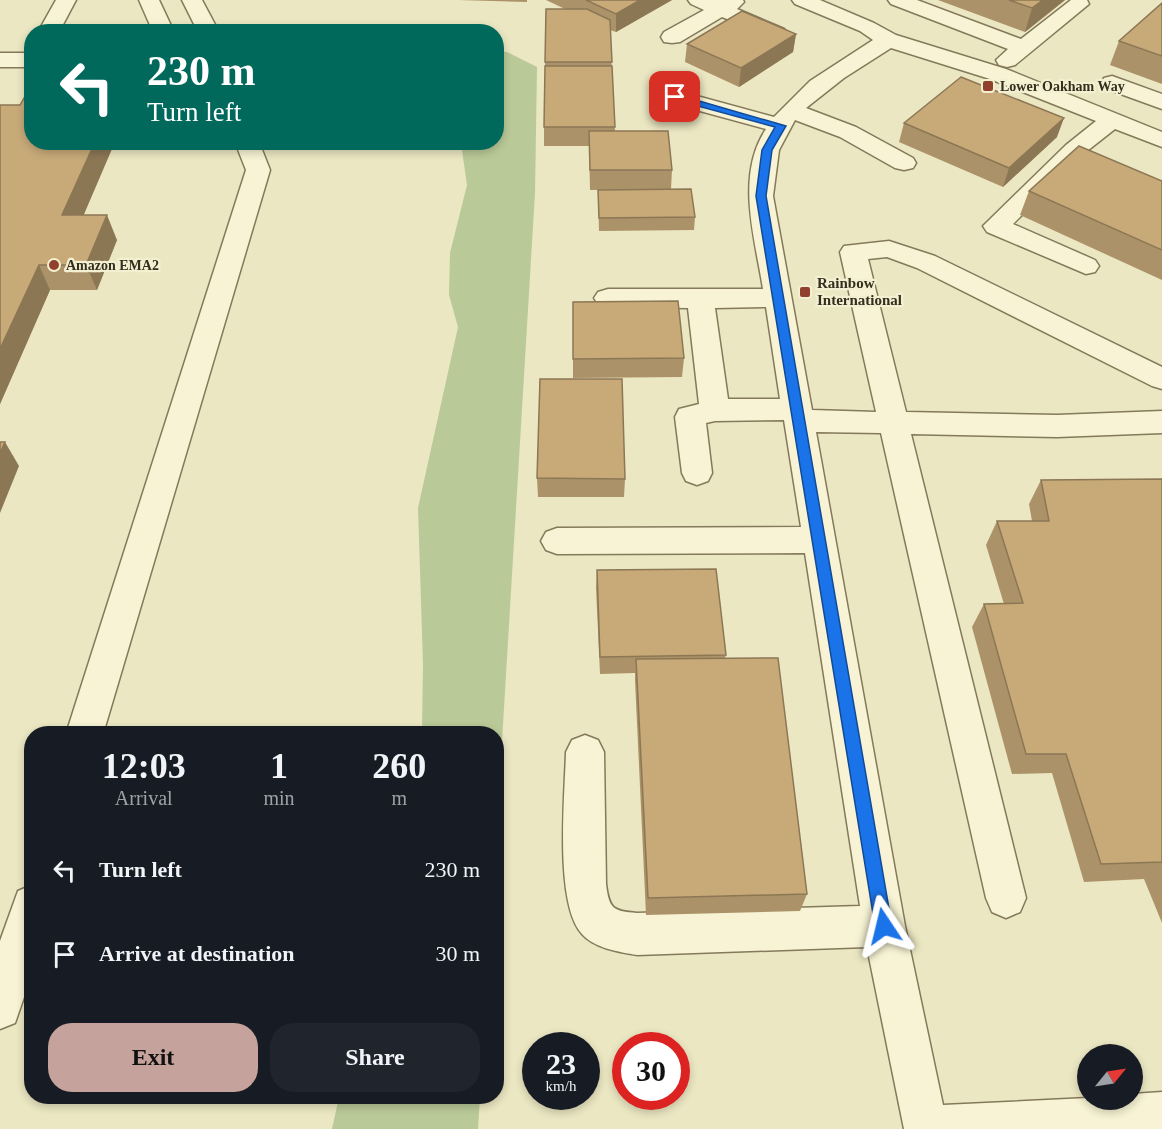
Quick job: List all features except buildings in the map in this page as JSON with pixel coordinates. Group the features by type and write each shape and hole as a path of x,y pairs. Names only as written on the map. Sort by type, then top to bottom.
{"street":[{"path":"52,24 66,0"},
{"path":"149,0 160,24"},
{"path":"192,0 204,24"},
{"path":"698,0 729,5 789,38"},
{"path":"802,0 867,27 888,40 998,74 1162,140"},
{"path":"898,0 1023,47"},
{"path":"998,74 1002,65 1078,4"},
{"path":"672,37 729,5"},
{"path":"888,40 819,83 787,118 767,150 761,196 884,926 926,1128 1006,1126 1162,1115"},
{"path":"0,60 24,60"},
{"path":"1112,83 1162,102"},
{"path":"675,97 848,132 904,163"},
{"path":"1086,266 996,226 1074,150 1112,120"},
{"path":"86,726 258,170 250,150"},
{"path":"1006,898 853,252 889,249 926,262 1162,379"},
{"path":"608,298 778,298"},
{"path":"700,298 715,410"},
{"path":"697,473 690,417 715,410 893,422 1058,426 1162,422"},
{"path":"557,541 818,540"},
{"path":"585,752 586,883 592,913 610,930 637,934 884,926"},
{"path":"0,1008 24,931"}],"green space":[{"path":"504,52 507,52 537,67 535,193 503,726 422,726 423,664 418,508 458,327 449,295 450,253 467,185 462,150 504,150"},
{"path":"337,1104 480,1104 478,1129 332,1129"}],"place":[{"name":"Lower Oakham Way","path":"988,86"},
{"name":"Amazon EMA2","path":"54,265"},
{"name":"Rainbow International","path":"805,292"}],"route":[{"path":"675,97 781,126 767,150 761,196 884,926"}]}
